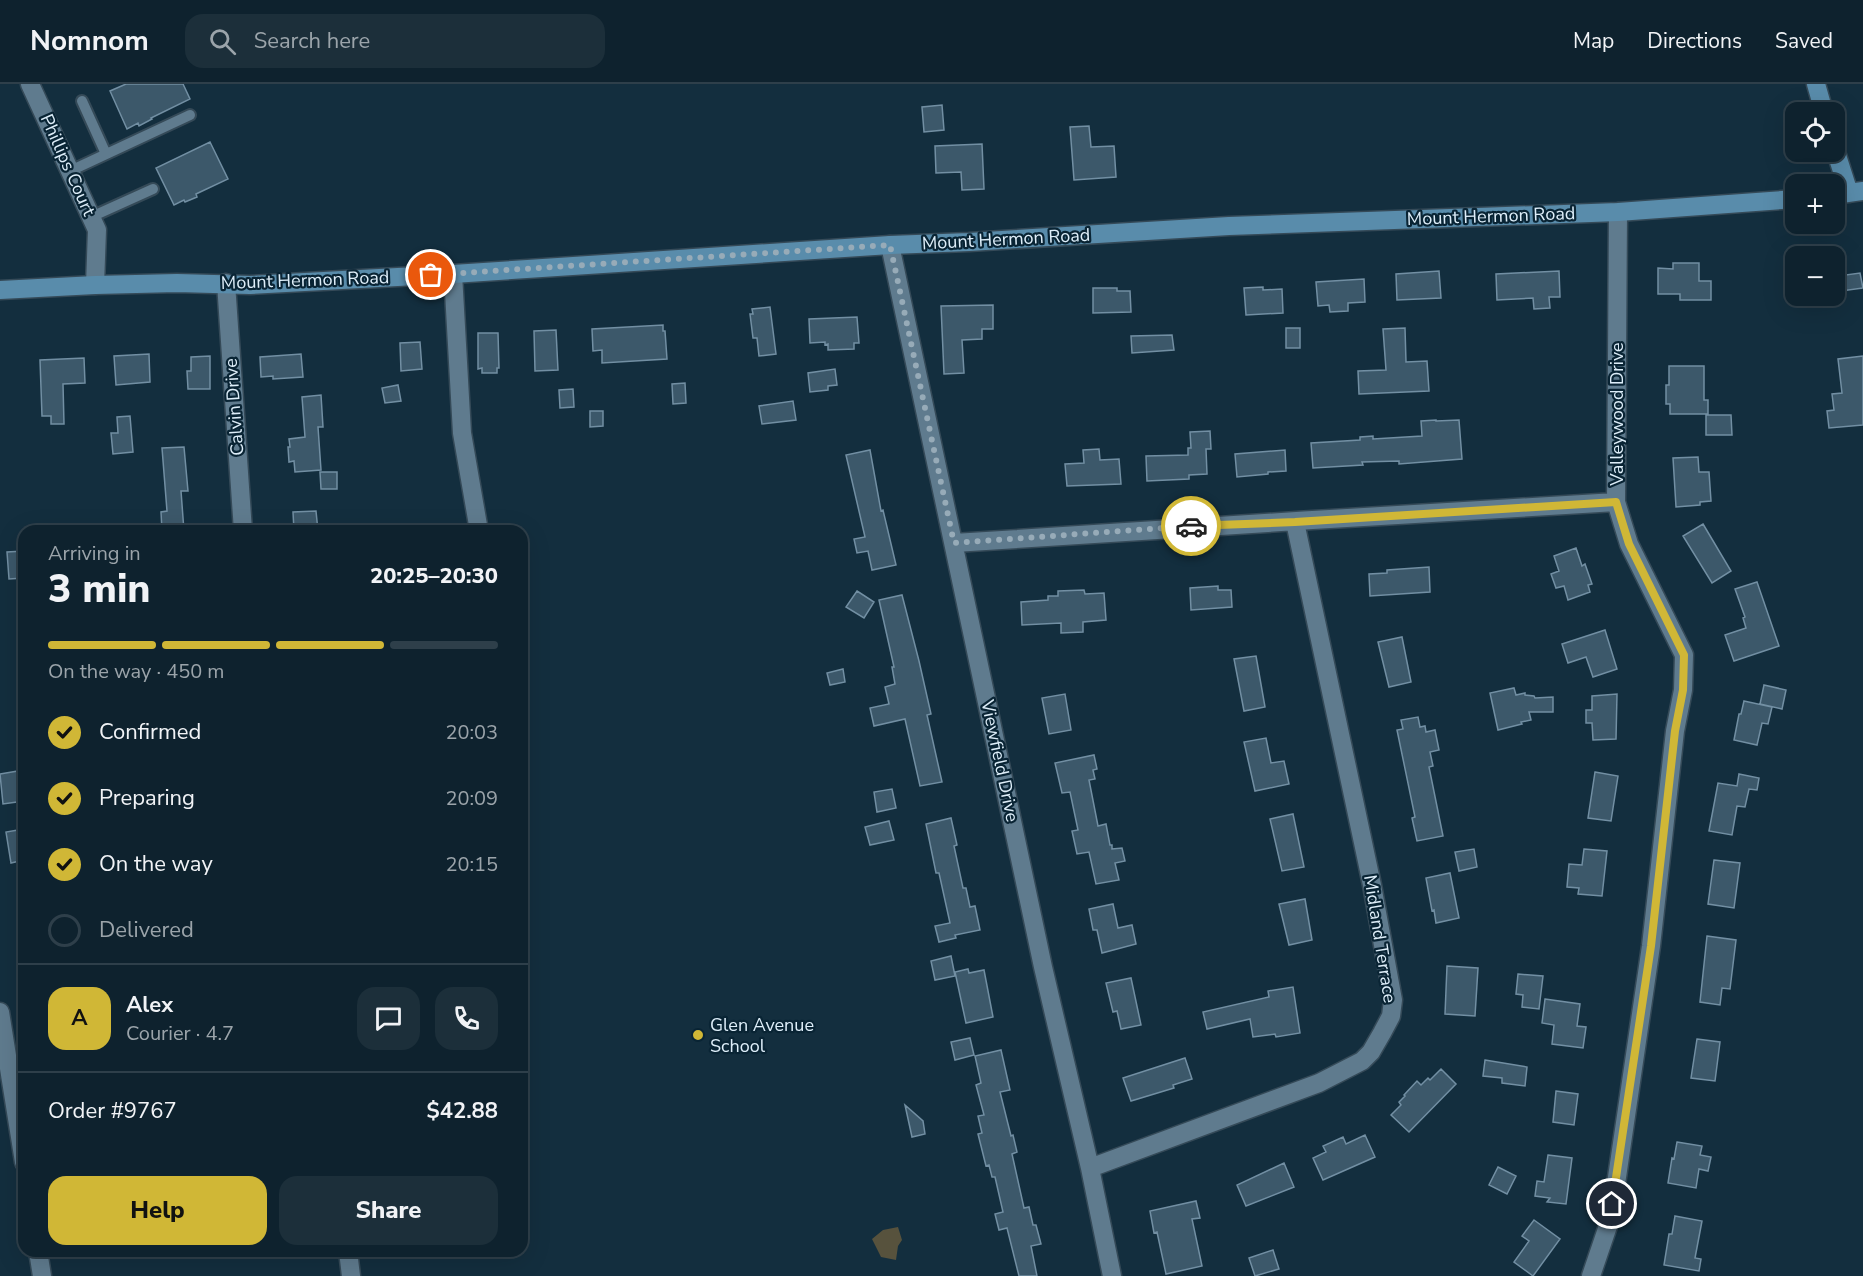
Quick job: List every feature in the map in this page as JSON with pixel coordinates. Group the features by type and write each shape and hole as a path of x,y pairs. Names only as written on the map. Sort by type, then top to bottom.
{"main road":[{"path":"1816,84 1821,102"},
{"path":"1839,162 1849,193"},
{"name":"Mount Hermon Road","path":"0,290 95,285 226,283 250,285 1229,226 1618,212 1785,200"}],"street":[{"name":"Phillips Court","path":"30,84 97,230 95,285"},
{"name":"Valleywood Drive","path":"1591,1276 1609,1223 1616,1184 1651,946 1675,731 1683,690 1684,655 1629,544 1616,502 1618,212"},
{"name":"Viewfield Drive","path":"890,245 1043,967 1090,1168 1112,1276"},
{"path":"453,274 462,433 478,525"},
{"name":"Calvin Drive","path":"226,283 243,525"},
{"path":"954,543 1616,502"},
{"name":"Midland Terrace","path":"1090,1168 1319,1083 1362,1061 1371,1052 1391,1016 1393,1000 1372,885 1295,522"},
{"path":"0,1012 18,1124"},
{"path":"39,1257 42,1276"},
{"path":"349,1257 351,1276"}],"lane":[{"path":"82,101 106,154"},
{"path":"70,171 190,115"},
{"path":"91,217 153,189"}],"shaded area":[{"path":"898,1227 902,1240 898,1246 896,1260 881,1257 872,1239 883,1230"}],"building":[{"path":"126,84 183,84 190,99 139,126 138,123 127,129 110,91"},
{"path":"942,105 944,130 924,132 922,107"},
{"path":"1089,126 1091,147 1114,146 1116,177 1074,180 1070,127"},
{"path":"210,142 228,179 196,194 197,197 174,205 156,168"},
{"path":"982,144 984,189 962,190 961,172 936,173 935,146"},
{"path":"1673,263 1699,263 1699,281 1711,281 1711,300 1680,300 1680,294 1658,294 1658,268 1673,269"},
{"path":"1845,269 1846,275 1860,273 1863,288 1845,290"},
{"path":"1439,271 1441,298 1397,300 1396,274"},
{"path":"1559,271 1560,297 1549,297 1550,308 1534,309 1533,298 1497,300 1496,274"},
{"path":"1364,279 1365,302 1348,303 1348,311 1330,312 1329,305 1318,306 1316,282"},
{"path":"1263,287 1263,290 1282,289 1283,313 1246,315 1244,288"},
{"path":"1093,288 1117,288 1117,291 1130,291 1131,312 1093,313"},
{"path":"993,305 993,329 982,329 982,339 962,340 964,373 944,374 941,306"},
{"path":"770,307 776,354 759,356 757,338 753,338 750,314 753,314 752,309"},
{"path":"857,317 859,343 854,343 854,349 828,350 828,344 825,345 825,342 810,343 809,319"},
{"path":"663,325 667,359 602,363 602,350 593,351 592,329"},
{"path":"1286,328 1300,328 1300,348 1286,348"},
{"path":"1405,328 1406,362 1427,361 1429,391 1359,394 1358,371 1386,370 1383,329"},
{"path":"556,330 558,370 535,371 534,331"},
{"path":"478,333 498,333 499,368 497,368 497,373 482,373 482,368 478,369"},
{"path":"1172,335 1174,350 1132,353 1131,336"},
{"path":"420,342 422,369 401,371 400,343"},
{"path":"149,354 150,382 116,385 114,356"},
{"path":"301,354 303,377 273,379 273,376 261,377 260,357"},
{"path":"210,356 210,389 188,389 187,371 191,371 191,357"},
{"path":"1863,356 1863,425 1829,428 1827,411 1834,410 1832,394 1842,393 1838,359"},
{"path":"84,358 85,383 63,384 64,424 51,424 51,416 42,416 40,360"},
{"path":"1669,366 1704,366 1704,400 1708,400 1708,414 1670,414 1670,404 1666,404"},
{"path":"835,369 837,385 828,386 828,390 810,392 808,373"},
{"path":"685,383 686,403 673,404 672,384"},
{"path":"398,385 401,401 385,403 382,388"},
{"path":"573,389 574,407 560,408 559,390"},
{"path":"321,395 323,427 318,427 321,470 295,472 294,461 289,462 288,447 290,447 289,439 305,437 302,397"},
{"path":"793,401 796,420 762,424 759,406"},
{"path":"590,411 603,411 603,426 590,427"},
{"path":"1706,415 1731,415 1732,435 1706,435"},
{"path":"130,416 133,452 113,454 111,433 118,433 117,417"},
{"path":"1459,420 1462,459 1399,464 1399,461 1362,462 1363,465 1313,468 1311,443 1360,440 1360,437 1373,436 1373,439 1422,436 1421,421"},
{"path":"1210,431 1211,449 1206,449 1207,474 1189,475 1189,479 1147,481 1146,456 1188,455 1188,448 1191,448 1190,432"},
{"path":"184,447 188,491 181,491 184,525 162,525 161,512 167,511 162,448"},
{"path":"1099,449 1100,460 1119,459 1121,484 1067,486 1065,464 1084,463 1083,450"},
{"path":"870,450 881,511 883,510 896,565 872,570 868,551 857,553 854,539 865,537 846,455"},
{"path":"1285,450 1286,471 1237,477 1235,454"},
{"path":"1698,457 1699,472 1709,472 1711,501 1700,502 1700,505 1676,507 1673,458"},
{"path":"320,472 337,472 337,489 321,489"},
{"path":"316,511 317,525 294,525 293,512"},
{"path":"1703,524 1731,571 1712,583 1683,536"},
{"path":"1576,548 1582,566 1585,564 1592,584 1588,585 1590,592 1568,600 1564,586 1556,588 1551,574 1559,571 1554,556"},
{"path":"18,551 18,578 9,579 7,552"},
{"path":"1429,567 1430,592 1370,596 1369,574 1387,573 1387,570"},
{"path":"1757,582 1779,646 1734,661 1725,635 1746,628 1743,618 1745,617 1735,589"},
{"path":"1218,586 1218,590 1231,590 1232,607 1191,610 1190,588"},
{"path":"1084,590 1085,594 1104,593 1106,620 1083,622 1083,632 1061,633 1061,623 1022,625 1021,602 1048,600 1048,596 1058,596 1058,591"},
{"path":"857,591 874,602 864,618 846,607"},
{"path":"902,595 931,714 927,715 942,782 920,786 905,719 874,726 870,708 889,704 885,687 895,684 892,667 894,667 879,600"},
{"path":"1605,630 1617,669 1593,677 1586,657 1568,663 1562,644"},
{"path":"1402,637 1411,682 1389,687 1378,642"},
{"path":"1256,656 1265,707 1244,711 1234,659"},
{"path":"843,669 845,682 830,685 827,673"},
{"path":"1764,685 1786,690 1782,709 1760,704"},
{"path":"1514,688 1516,695 1525,693 1535,698 1553,697 1553,712 1529,712 1531,720 1498,730 1490,693"},
{"path":"1065,694 1071,730 1049,734 1042,698"},
{"path":"1617,694 1616,739 1593,740 1592,723 1586,723 1586,710 1592,710 1592,696"},
{"path":"1744,701 1772,707 1768,724 1762,723 1757,745 1734,740"},
{"path":"1418,717 1420,727 1425,726 1426,732 1435,730 1439,750 1430,752 1433,766 1429,767 1443,836 1417,841 1412,818 1415,817 1397,730 1403,729 1401,720"},
{"path":"1266,738 1271,763 1284,761 1289,784 1255,791 1244,742"},
{"path":"1094,755 1097,769 1093,770 1095,779 1089,780 1098,826 1106,824 1112,849 1122,848 1125,861 1115,863 1119,880 1096,884 1089,852 1077,854 1072,831 1078,830 1070,792 1062,793 1055,763"},
{"path":"18,771 18,802 3,804 0,774"},
{"path":"1595,772 1618,776 1611,821 1588,818"},
{"path":"1739,774 1759,778 1757,790 1749,789 1745,807 1737,806 1732,835 1709,831 1718,783 1737,786"},
{"path":"892,789 896,808 877,812 874,792"},
{"path":"1293,814 1304,867 1282,871 1270,819"},
{"path":"951,818 963,888 966,888 970,907 975,906 980,930 955,935 956,938 939,942 935,926 950,923 939,873 936,873 926,824"},
{"path":"889,821 894,840 870,845 865,827"},
{"path":"18,830 18,861 11,863 6,832"},
{"path":"1474,849 1477,867 1459,871 1455,852"},
{"path":"1584,849 1607,851 1602,896 1578,894 1579,888 1567,887 1569,864 1582,865"},
{"path":"1714,860 1740,863 1734,908 1708,904"},
{"path":"1450,873 1459,918 1436,923 1426,878"},
{"path":"1305,899 1312,940 1289,945 1279,904"},
{"path":"1113,904 1118,928 1132,925 1136,944 1102,953 1097,930 1093,930 1089,909"},
{"path":"1707,936 1736,940 1730,989 1722,988 1720,1005 1700,1002"},
{"path":"951,956 955,976 935,980 931,961"},
{"path":"1447,966 1478,968 1475,1016 1445,1014"},
{"path":"968,969 969,973 984,970 993,1017 966,1023 955,972"},
{"path":"1518,974 1543,976 1539,1009 1522,1007 1523,995 1516,994"},
{"path":"1131,978 1141,1025 1121,1029 1117,1011 1113,1012 1106,983"},
{"path":"1293,987 1300,1033 1276,1037 1275,1034 1253,1037 1250,1019 1207,1029 1203,1012 1269,997 1268,991"},
{"path":"1545,999 1580,1004 1577,1026 1586,1027 1583,1048 1552,1044 1554,1025 1542,1023"},
{"path":"970,1038 974,1055 955,1060 951,1042"},
{"path":"1697,1039 1720,1042 1715,1081 1691,1078"},
{"path":"1001,1050 1010,1090 1000,1092 1017,1152 1012,1154 1024,1208 1029,1207 1041,1244 1031,1246 1037,1276 1019,1276 1007,1228 999,1230 995,1214 1003,1212 995,1177 992,1177 989,1165 986,1166 978,1134 982,1133 978,1116 984,1115 976,1085 981,1083 975,1056"},
{"path":"1185,1058 1192,1079 1173,1085 1174,1088 1131,1101 1123,1078"},
{"path":"1485,1060 1527,1067 1525,1086 1502,1083 1502,1078 1483,1076"},
{"path":"1441,1069 1456,1084 1409,1132 1391,1115 1401,1105 1399,1102 1417,1081 1421,1085"},
{"path":"1556,1091 1578,1094 1574,1125 1553,1122"},
{"path":"905,1105 923,1121 925,1134 912,1137"},
{"path":"1365,1135 1375,1157 1323,1180 1313,1158 1326,1152 1323,1146 1343,1137 1346,1144"},
{"path":"1677,1142 1702,1146 1700,1155 1711,1157 1708,1171 1699,1169 1696,1188 1668,1183"},
{"path":"1548,1155 1572,1158 1566,1204 1547,1202 1550,1198 1535,1196 1537,1181 1544,1182"},
{"path":"1284,1163 1294,1187 1246,1206 1237,1185"},
{"path":"1498,1167 1516,1176 1507,1194 1489,1185"},
{"path":"1196,1201 1200,1218 1192,1219 1202,1266 1166,1274 1150,1211"},
{"path":"1675,1216 1702,1221 1695,1258 1701,1259 1699,1271 1664,1265 1669,1234 1672,1234"},
{"path":"1534,1220 1560,1239 1533,1276 1514,1262 1529,1241 1522,1236"},
{"path":"1273,1250 1279,1269 1255,1276 1249,1258"}],"way so far":[{"path":"431,275 890,245 954,543 1191,526"}],"place":[{"name":"Glen Avenue School","path":"698,1035"}],"route":[{"path":"1191,526 1295,522 1616,502 1629,544 1684,655 1683,690 1675,731 1651,946 1612,1204"}]}
